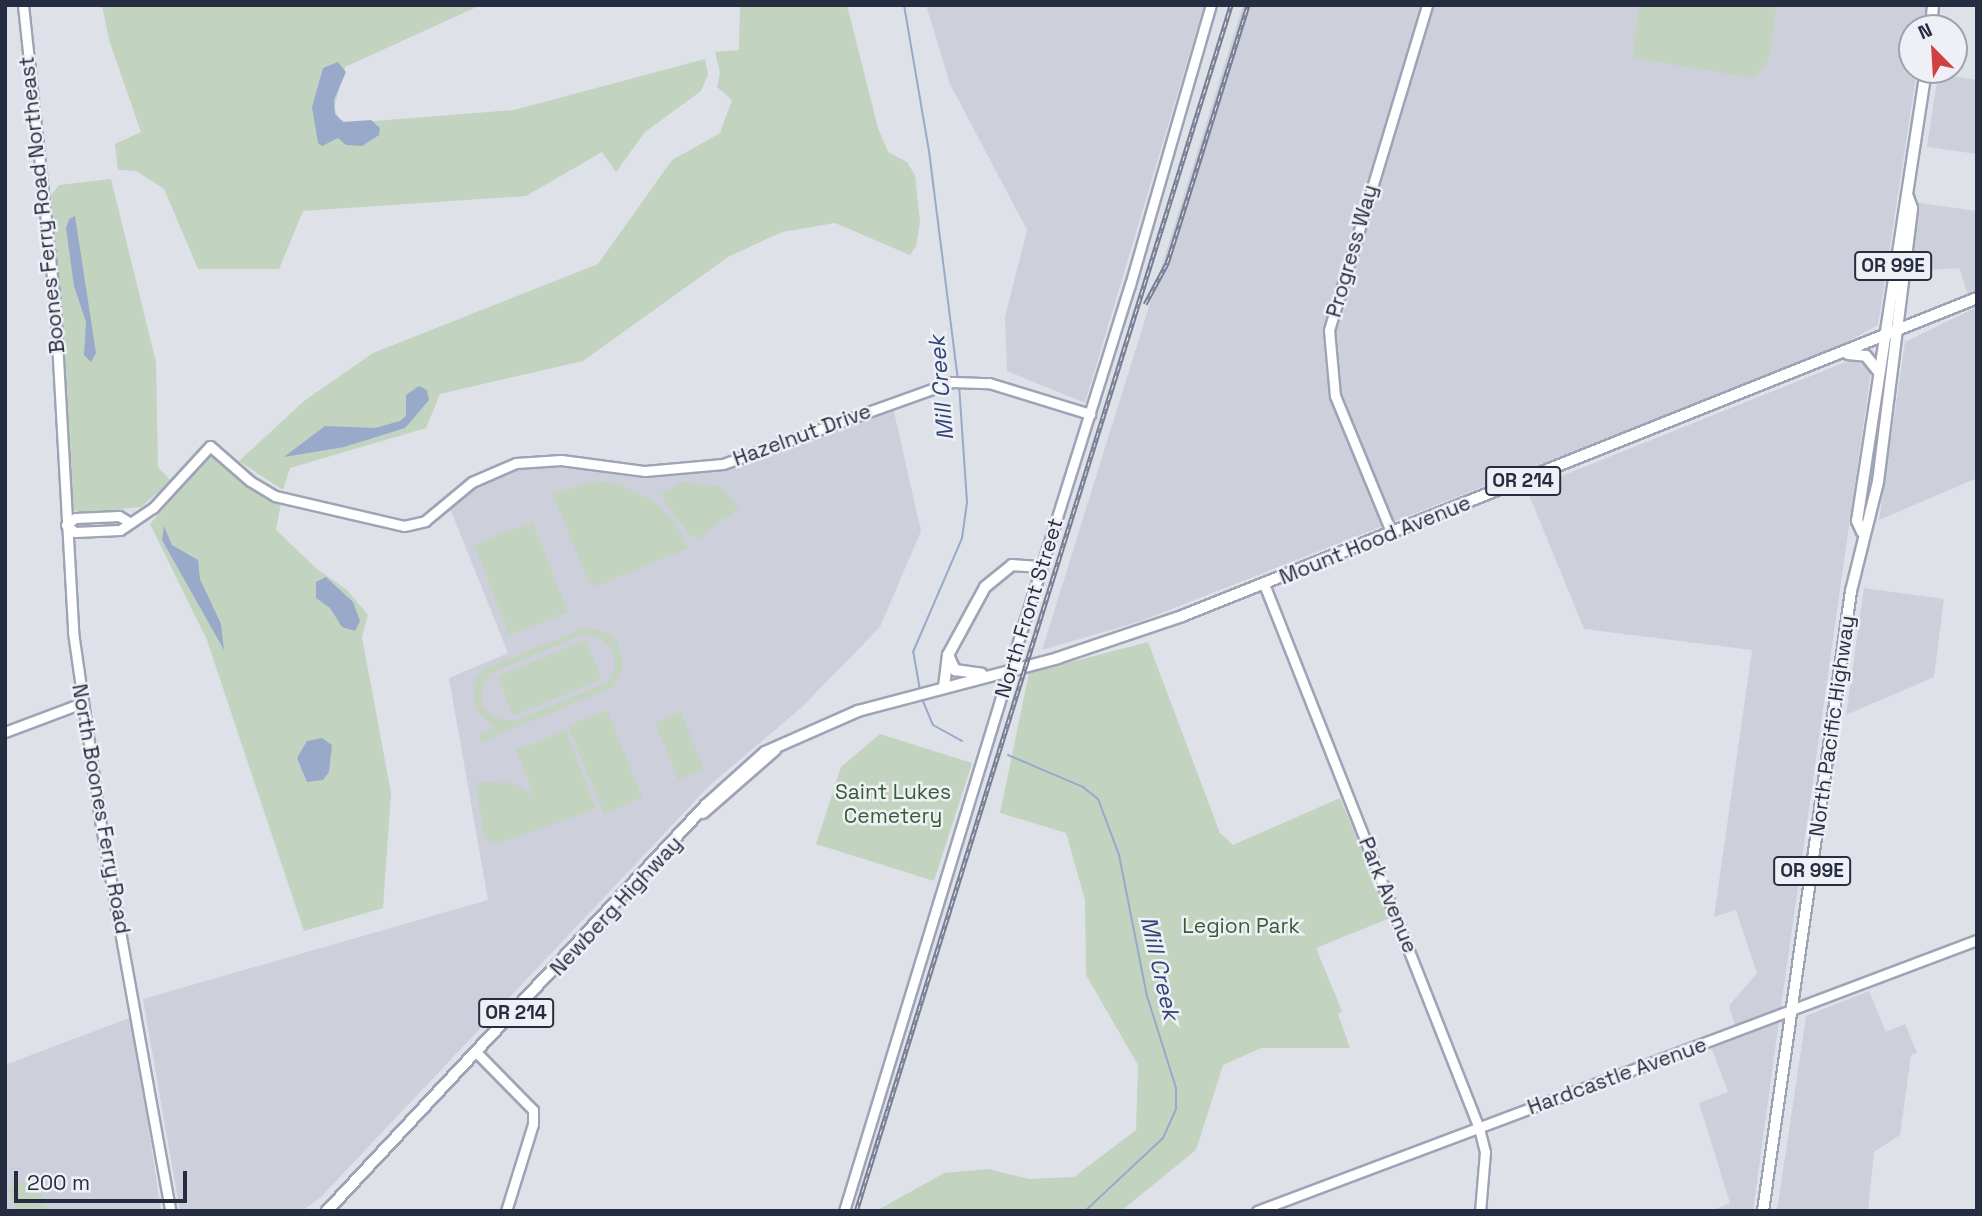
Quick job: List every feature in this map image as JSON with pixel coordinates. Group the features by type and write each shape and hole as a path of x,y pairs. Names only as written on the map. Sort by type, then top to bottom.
{"main road":[{"name":"North Pacific Highway","path":"1862,532 1870,525 1875,503 1895,333 1903,237 1901,207 1908,197 1924,84"},
{"name":"North Pacific Highway","path":"1763,1211 1862,532 1857,521 1883,337 1903,237"},
{"name":"Mount Hood Avenue","path":"1019,668 1122,637 1264,584 1977,298"},
{"path":"1841,354 1866,356 1878,372"},
{"path":"944,687 948,655 992,579 1015,565 1041,567"},
{"path":"948,655 959,672 992,675"},
{"name":"Newberg Highway","path":"327,1211 703,813 775,750 845,715 1019,668"}],"street":[{"name":"Boones Ferry Road Northeast","path":"23,5 48,231 60,404"},
{"name":"North Front Street","path":"844,1211 1090,414 1211,5"},
{"name":"Progress Way","path":"1392,534 1335,396 1329,330 1427,5"},
{"name":"Hazelnut Drive","path":"129,522 153,508 210,446 250,481 275,496 404,526 425,521 472,482 516,463 561,460 645,471 723,464 952,382 1000,386 1090,414"},
{"name":"North Boones Ferry Road","path":"60,404 72,632 170,1211"},
{"path":"119,516 129,522 120,530 75,532 66,525 75,518 119,516"},
{"name":"Park Avenue","path":"1264,584 1479,1128 1485,1152 1480,1211"},
{"path":"5,732 82,703"},
{"name":"Hardcastle Avenue","path":"1257,1211 1977,940"},
{"path":"478,1054 533,1110 533,1124 506,1211"}],"shaded area":[{"path":"926,5 1204,5 1085,403 1007,371 1005,317 1027,230 950,84"},
{"path":"1243,5 1926,5 1925,14 1898,14 1898,84 1915,84 1878,325 1838,347 1141,621 1042,650"},
{"path":"1968,79 1977,80 1977,154 1927,147 1936,84 1968,84"},
{"path":"1919,203 1977,211 1977,291 1968,295 1959,268 1910,271"},
{"path":"1977,307 1977,478 1879,520 1905,342"},
{"path":"1853,359 1871,370 1781,1007 1735,1025 1729,1006 1757,973 1736,910 1714,917 1752,650 1584,629 1527,490"},
{"path":"893,407 921,531 880,627 802,707 710,785 320,1198 302,1211 180,1211 143,999 488,900 449,678 508,653 449,506 492,477 528,466 658,475 737,466"},
{"path":"1864,588 1944,599 1934,677 1846,715"},
{"path":"1869,991 1886,1032 1905,1024 1917,1053 1911,1055 1900,1135 1874,1152 1868,1211 1777,1211 1806,1016"},
{"path":"132,1017 161,1211 5,1211 5,1065"},
{"path":"1779,1021 1753,1211 1711,1211 1730,1203 1699,1103 1728,1092 1711,1047"}],"green space":[{"path":"102,5 481,5 345,67 334,108 339,119 349,123 514,110 705,59 708,75 701,91 645,132 616,172 602,152 526,196 303,211 279,269 198,269 164,189 136,171 118,170 115,144 141,132 109,40"},
{"path":"740,5 847,5 878,128 888,152 907,162 915,175 920,222 916,246 910,255 835,223 782,232 728,257 583,361 440,394 426,428 290,468 283,490 239,461 304,401 373,353 598,264 672,160 720,133 732,100 717,87 720,73 715,52 739,50"},
{"path":"1640,5 1777,5 1769,59 1755,78 1632,58"},
{"path":"111,179 156,362 158,467 171,481 141,507 80,513 72,508 51,195 59,185"},
{"path":"211,454 258,493 281,503 276,530 317,569 347,590 368,615 362,637 391,793 383,908 304,931 207,640 150,524"},
{"path":"594,481 618,484 653,500 674,521 688,548 597,586 589,583 552,493"},
{"path":"683,482 721,487 740,507 699,538 691,537 660,495"},
{"path":"533,522 568,613 509,635 474,545"},
{"path":"587,627 610,634 618,643 623,666 613,687 482,742 479,734 495,727 478,713 473,702 476,679 483,669","holes":["579,636 597,636 611,648 616,665 608,682 516,720 498,719 484,708 481,691 489,674"]},
{"path":"586,640 602,680 513,716 497,676"},
{"name":"Legion Park","path":"1148,642 1220,833 1233,845 1340,798 1390,918 1316,948 1342,1011 1338,1014 1350,1048 1261,1048 1223,1065 1196,1150 1121,1211 876,1211 944,1173 988,1169 1029,1179 1074,1177 1136,1130 1138,1065 1086,975 1085,900 1066,833 1000,813 1029,673"},
{"path":"607,710 643,798 604,814 568,726"},
{"path":"681,712 704,769 678,780 655,722"},
{"path":"566,730 596,809 497,844 484,839 476,782 513,783 534,796 516,750"},
{"name":"Saint Lukes Cemetery","path":"880,734 972,763 934,881 816,844 841,767"},
{"path":"34,1177 48,1211 17,1211 8,1188"}],"water":[{"path":"338,62 346,72 334,100 335,114 343,122 371,120 380,128 379,135 362,146 346,145 338,138 322,146 318,143 312,107 323,68"},
{"path":"75,216 96,353 91,362 84,355 86,322 74,286 66,228 69,219"},
{"path":"419,386 427,390 429,400 405,428 344,447 284,457 325,426 375,428 400,421 406,416 406,395"},
{"path":"164,526 172,545 198,560 200,579 221,624 224,650 162,540"},
{"path":"326,577 353,602 360,621 355,631 342,627 330,608 316,598 316,582"},
{"path":"322,738 332,745 329,772 323,780 307,782 297,758 307,741"}],"waterway":[{"name":"Mill Creek","path":"904,5 929,151 958,380"},
{"name":"Mill Creek","path":"920,690 913,652 962,538 967,502 959,385"},
{"name":"Mill Creek","path":"922,699 933,725 962,741"},
{"name":"Mill Creek","path":"1008,755 1083,787 1098,799 1119,855 1147,996 1176,1088 1176,1109 1163,1138 1085,1211"}],"railway":[{"path":"856,1211 1231,5"},
{"path":"1145,304 1167,263 1248,5"}]}
